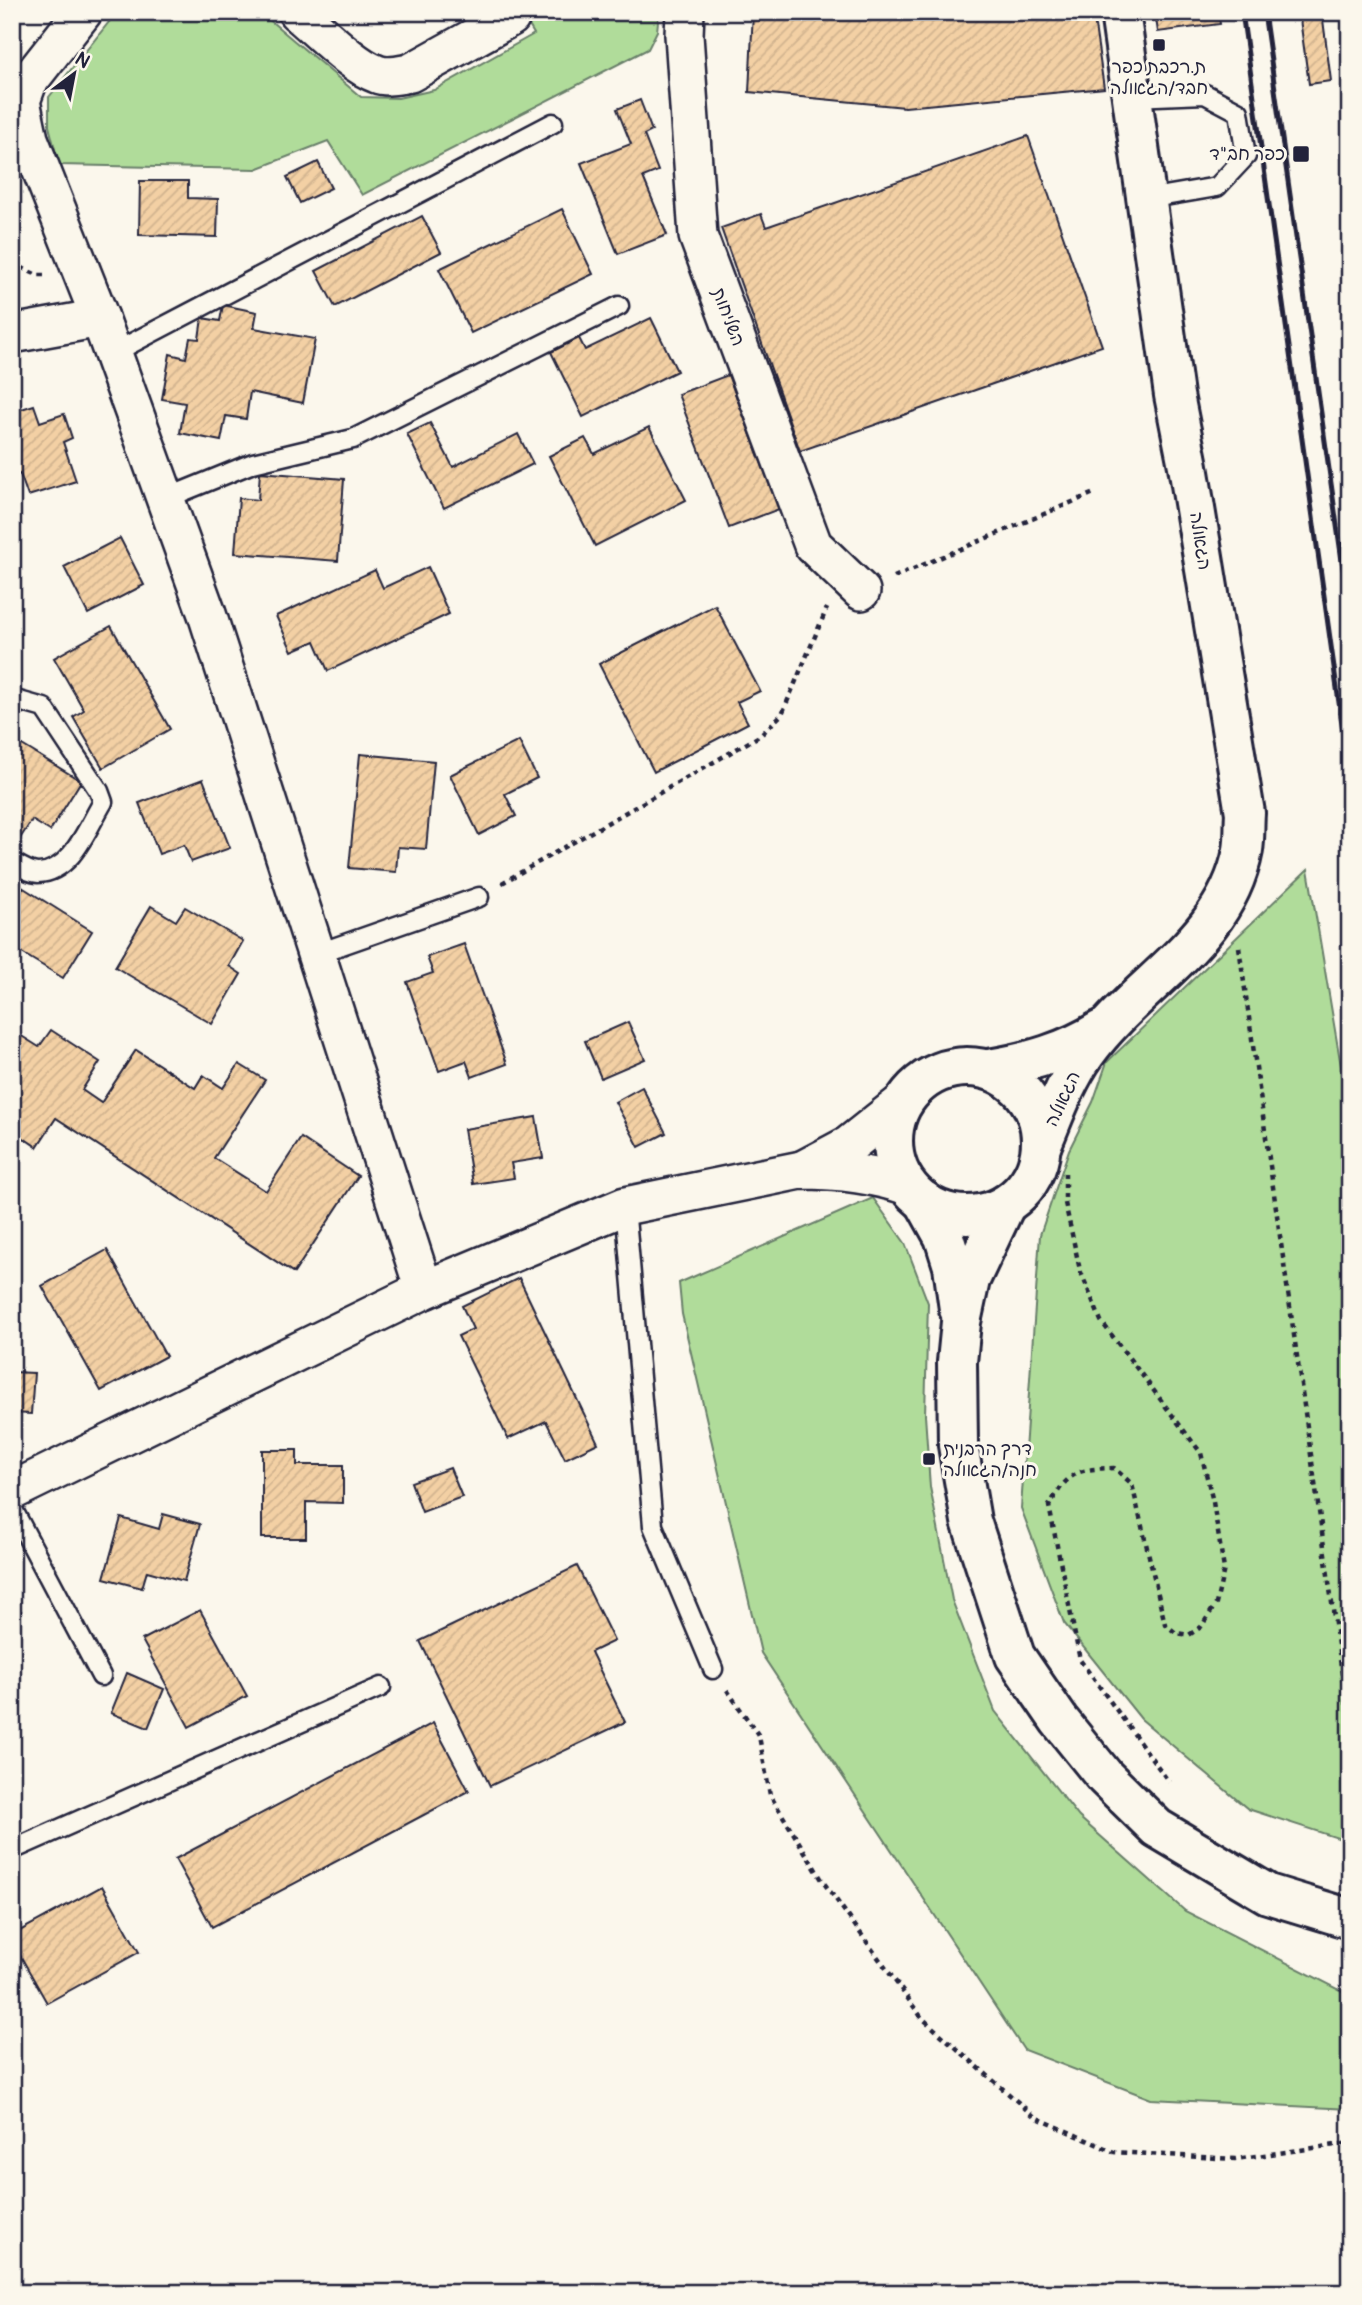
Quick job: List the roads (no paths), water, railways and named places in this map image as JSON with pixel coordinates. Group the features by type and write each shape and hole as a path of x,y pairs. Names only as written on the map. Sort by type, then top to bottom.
{"main road":[{"name":"הגאולה","path":"1054,1153 1069,1082 1086,1053 1112,1023 1200,936 1231,890 1243,849 1245,813 1174,395 1120,12"},
{"name":"הגאולה","path":"989,1069 1044,1058 1078,1044 1112,1023"},
{"path":"916,1194 939,1210 972,1216 1005,1206 1025,1190 1037,1169 1054,1153 1029,1098 1011,1080 989,1069 965,1066 940,1071 919,1083 903,1102 895,1122 893,1145 897,1166 944,1237 950,1256 961,1322"},
{"path":"1005,1206 970,1280 961,1322 957,1362 958,1445 971,1521 1015,1656 1059,1720 1105,1777 1157,1828 1268,1895 1350,1919"}],"street":[{"path":"83,12 28,82 20,101 29,139 100,318 207,614 424,1290"},
{"path":"298,12 356,62 377,74 391,76 410,73 511,17"},
{"name":"השליחות","path":"685,12 684,36 698,236 813,544 861,591"},
{"path":"12,334 100,318"},
{"path":"801,1170 849,1145 903,1102"},
{"path":"12,1491 424,1290 625,1206 801,1170 879,1176 916,1194"}],"lane":[{"path":"1132,97 1205,94 1239,112 1246,156 1217,187 1147,199"},
{"path":"113,353 553,123"},
{"path":"167,498 253,463 353,439 619,306"},
{"path":"12,699 44,708 99,791 103,803 66,863 35,874 12,862"},
{"path":"316,954 478,897"},
{"path":"625,1206 653,1526 713,1669"},
{"path":"12,1508 101,1676"},
{"path":"12,1850 381,1687"}],"railway":[{"path":"1242,12 1350,781"},
{"path":"1264,12 1350,617"}],"place":[{"name":"ת.רכבת כפר חבד/הגאולה","path":"1159,45"},
{"name":"כפר חב\"ד","path":"1301,154"},
{"name":"דרך הרבנית חנה/הגאולה","path":"929,1459"}]}
